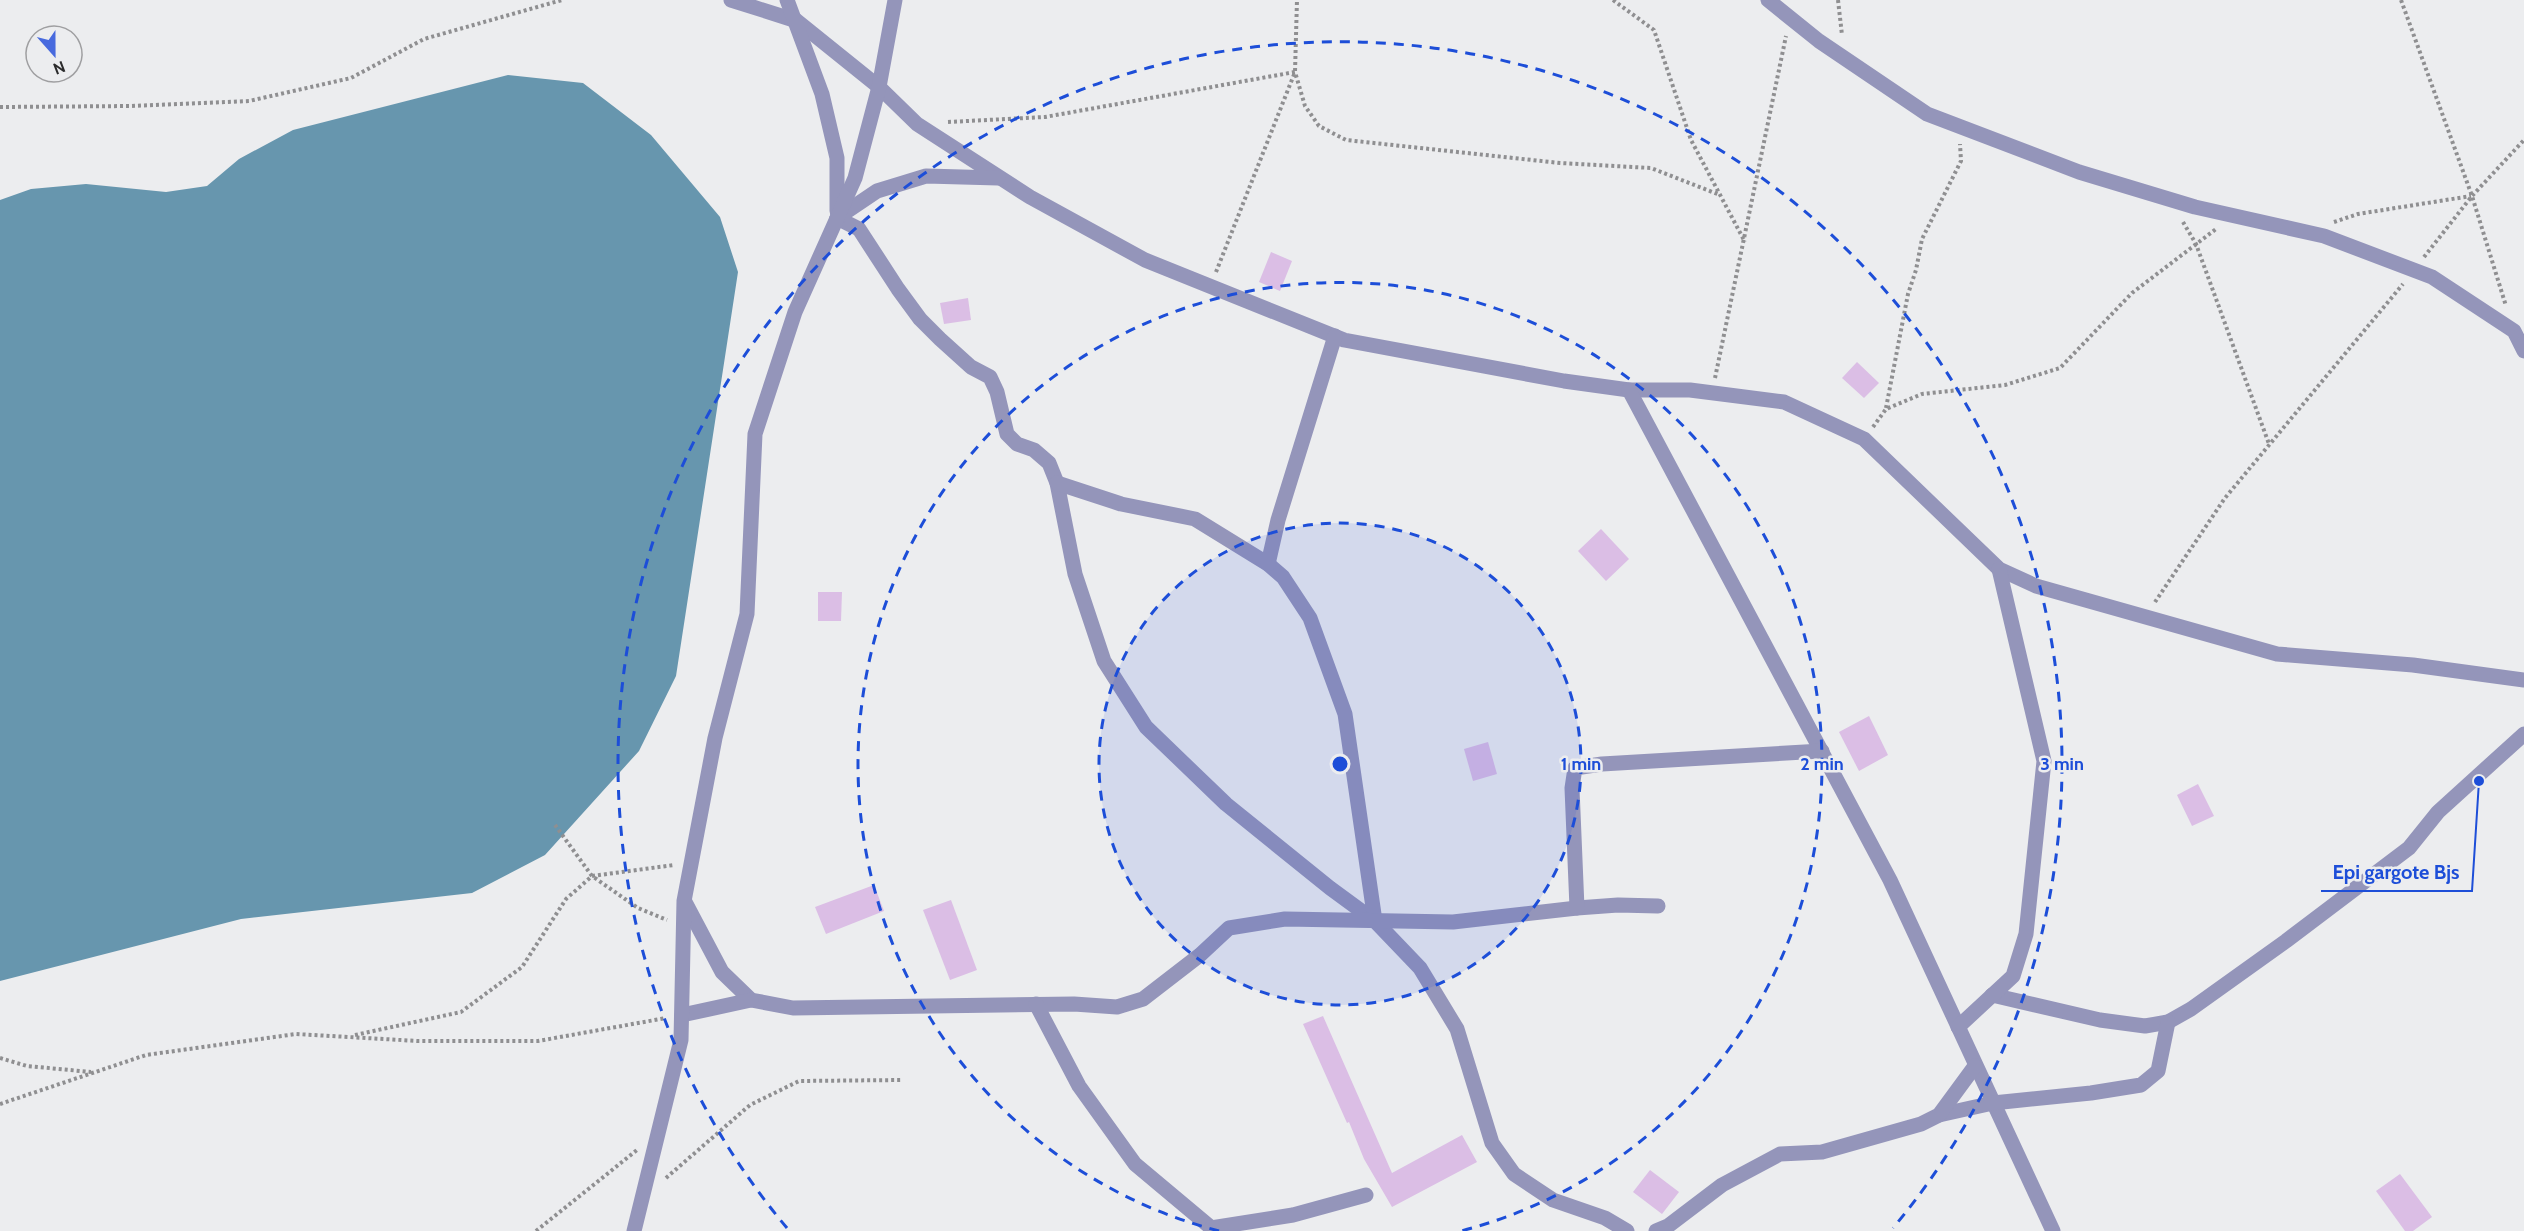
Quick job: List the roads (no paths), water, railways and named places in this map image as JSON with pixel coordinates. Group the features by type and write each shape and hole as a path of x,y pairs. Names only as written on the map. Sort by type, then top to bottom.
{"street":[{"path":"731,0 797,21 879,87 917,124 1000,178 1145,260 1344,340 1564,381 1629,390 1690,390 1784,402 1864,439 1999,569 2036,586 2277,654 2413,665 2524,680"},
{"path":"788,0 822,94 837,158 837,218"},
{"path":"634,1231 681,1040 684,901 715,738 747,614 755,434 795,312 855,178 879,87 895,0"},
{"path":"1768,0 1844,58 1927,114 2079,172 2234,216 2324,236 2432,277 2514,332 2524,351"},
{"path":"837,218 878,191 926,176 1000,178"},
{"path":"837,218 860,230 898,289 927,326 971,367 990,377 997,392 1007,434 1017,444 1034,450 1049,463 1056,483 1075,574 1104,661 1146,727 1226,804 1329,888 1375,921 1420,968 1457,1029 1492,1143 1514,1174 1553,1200 1605,1218 1627,1231"},
{"path":"1268,564 1278,520 1335,336"},
{"path":"1629,390 1890,880 2053,1231"},
{"path":"1056,483 1121,504 1195,519 1268,564 1283,577 1310,618 1346,714 1375,921"},
{"path":"1958,1027 2013,976 2026,934 2044,761 1999,569"},
{"path":"1992,995 2100,1020 2145,1026 2168,1022 2191,1009 2286,941 2409,848 2438,812 2524,734"},
{"path":"1577,908 1572,788 1575,768 1602,764 1822,751"},
{"path":"684,901 722,972 751,1000"},
{"path":"682,1015 751,1000 793,1008 1036,1004 1117,1007 1143,999 1200,955 1229,928 1285,919 1454,922 1577,908 1618,905 1658,906"},
{"path":"1036,1004 1079,1086 1135,1164 1213,1229 1293,1215 1366,1195"},
{"path":"1656,1231 1668,1226 1722,1185 1780,1154 1822,1152 1921,1124 1939,1115 1993,1103 2091,1093 2141,1085 2158,1071 2168,1022"},
{"path":"1939,1115 1975,1066"}],"water":[{"path":"508,75 583,83 651,135 720,217 738,272 676,676 639,751 545,855 472,893 241,919 0,981 0,200 31,189 86,184 166,192 207,186 239,159 293,130"}],"place":[{"name":"Epi gargote Bjs","path":"2479,781"}]}
